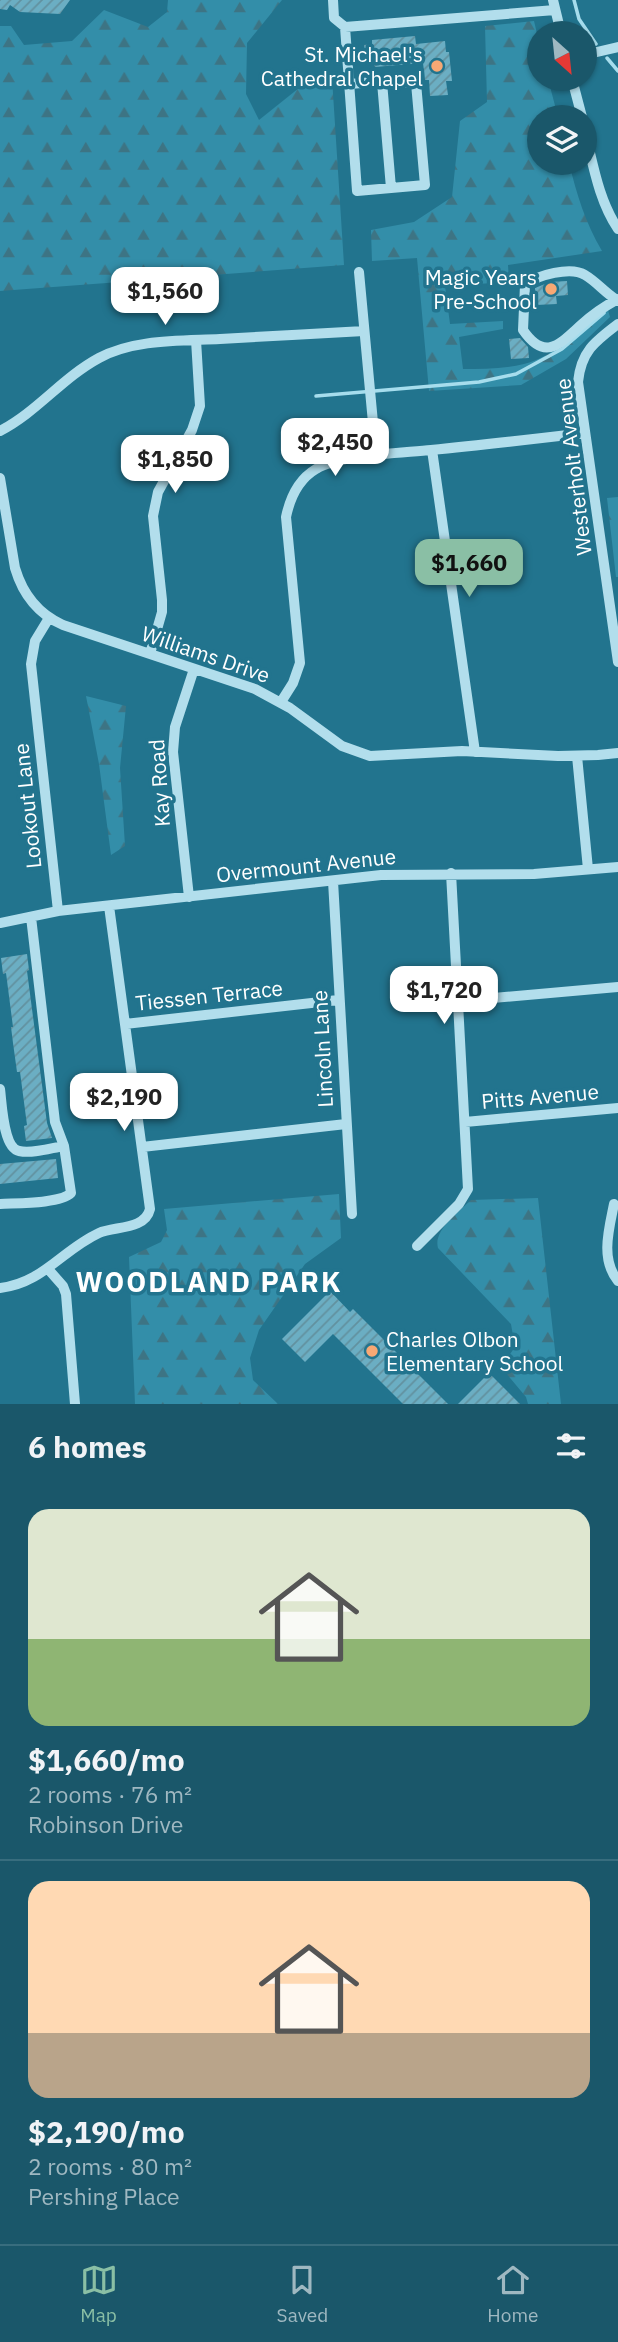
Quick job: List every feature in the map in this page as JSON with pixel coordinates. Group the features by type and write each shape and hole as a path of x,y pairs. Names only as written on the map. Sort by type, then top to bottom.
{"street":[{"path":"333,0 334,18 345,27 554,5"},
{"path":"345,27 349,84 357,191 425,185 416,83 349,84"},
{"path":"597,52 618,47"},
{"path":"382,82 391,188"},
{"path":"596,175 608,215 618,229"},
{"path":"579,271 618,300 556,346 538,346 523,330 525,285 541,275 579,271"},
{"path":"359,272 376,455"},
{"name":"Westerholt Avenue","path":"618,324 595,342 582,359 578,382 618,662"},
{"path":"0,431 28,415 73,375 114,351 135,346 196,340 364,331"},
{"path":"150,654 162,612 153,516 158,492 192,430 200,406 196,340"},
{"path":"281,702 293,683 300,663 286,529 288,507 298,485 314,470 335,462 376,455 585,433"},
{"path":"432,450 475,752"},
{"name":"Williams Drive","path":"0,478 19,583 39,611 63,625 255,689 281,702 342,746 370,756 475,752 577,756 618,752"},
{"name":"Lookout Lane","path":"49,618 35,642 31,664 58,911"},
{"name":"Kay Road","path":"189,897 173,752 175,727 194,668"},
{"path":"577,756 588,869"},
{"name":"Overmount Avenue","path":"0,923 58,911 402,874 534,874 618,867"},
{"path":"417,1246 459,1204 468,1189 452,873"},
{"name":"Lincoln Lane","path":"333,881 352,1214"},
{"path":"0,1288 31,1280 97,1234 129,1226 146,1218 150,1209 109,906"},
{"path":"0,1204 67,1197 71,1193 64,1146 55,1122 31,917"},
{"path":"458,1001 618,987"},
{"name":"Tiessen Terrace","path":"125,1024 338,1000"},
{"path":"0,1089 7,1139 14,1150 22,1152 64,1146"},
{"name":"Pitts Avenue","path":"465,1122 618,1108"},
{"path":"142,1147 346,1124"},
{"path":"614,1204 607,1241 609,1263 618,1281"},
{"path":"48,1269 63,1286 66,1294 75,1404"}],"green space":[{"path":"168,0 282,0 247,43 246,94 259,120 314,76 332,78 344,265 0,291 0,26 11,26 24,45 72,41 104,10 148,27 167,12"},
{"path":"527,22 527,91 551,91 555,105 527,105 527,175 572,175 582,208 602,251 508,265 509,282 445,286 450,324 503,321 503,329 459,337 463,369 501,368 535,360 568,341 608,310 610,317 566,359 521,385 429,391 417,258 372,261 371,230 414,222 452,197 460,121 487,102 485,26"},
{"path":"618,497 618,577 616,577 607,498"},
{"path":"86,696 126,706 120,768 125,846 111,855 99,764"},
{"path":"339,1194 341,1238 305,1264 259,1330 250,1358 253,1380 278,1404 135,1404 129,1257 161,1242 167,1230 164,1209"},
{"path":"538,1198 561,1404 528,1404 526,1397 501,1367 515,1347 511,1324 438,1248 437,1241 443,1228 471,1200"}],"building":[{"path":"0,0 70,0 60,14 20,12 10,5 7,10 0,9"},
{"name":"St. Michael's Cathedral Chapel","path":"415,36 416,44 445,41 452,81 446,81 448,95 430,96 429,80 425,80 423,63 375,67 374,64 366,64 364,45 372,44 372,40"},
{"name":"Magic Years Pre-School","path":"567,281 568,295 556,296 557,304 536,305 535,288 550,282"},
{"path":"520,338 528,347 529,358 511,359 509,339"},
{"path":"27,954 47,1123 52,1138 26,1141 24,1126 27,1125 20,1072 17,1072 6,973 3,974 1,958"},
{"path":"56,1159 58,1178 0,1184 0,1164"},
{"name":"Charles Olbon Elementary School","path":"330,1291 350,1312 353,1309 448,1404 403,1404 333,1334 305,1362 282,1339"},
{"name":"Charles Olbon Elementary School","path":"489,1373 520,1404 458,1404"}],"waterway":[{"path":"574,0 580,21"},
{"path":"607,58 618,71"},
{"path":"316,396 479,382 516,374 562,349 604,313"}],"place":[{"name":"St. Michael's Cathedral Chapel","path":"437,66"},
{"name":"Magic Years Pre-School","path":"551,289"},
{"name":"Charles Olbon Elementary School","path":"372,1351"}],"district":[{"name":"WOODLAND PARK","path":"209,1281"}]}
